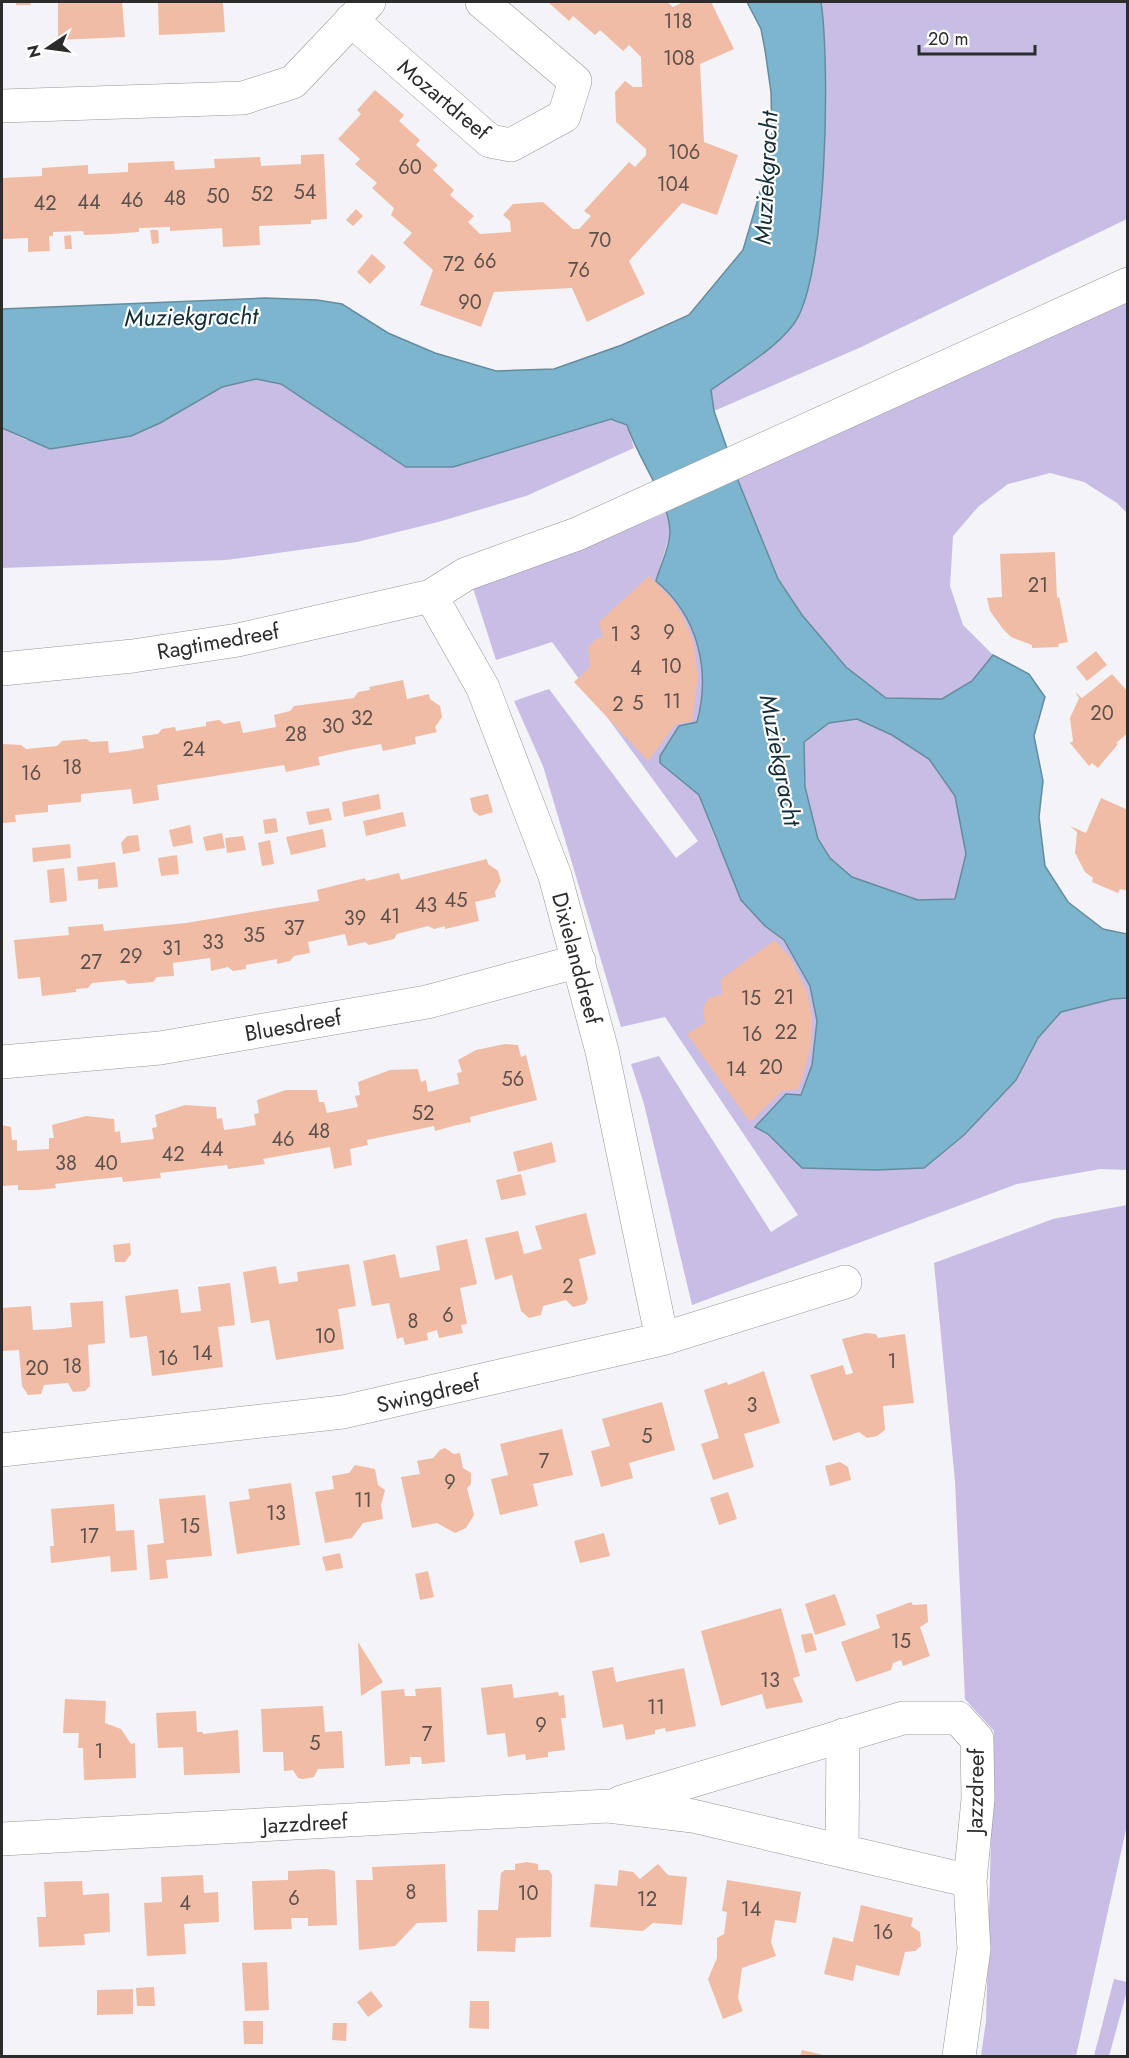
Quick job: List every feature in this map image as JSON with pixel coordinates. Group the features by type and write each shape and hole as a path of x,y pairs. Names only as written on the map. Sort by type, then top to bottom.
{"street":[{"name":"Mozartdreef","path":"2,106 243,98 292,82 360,11 490,141 511,145 564,116 575,81 482,2"},
{"name":"Ragtimedreef","path":"2,669 133,656 238,640 431,596 466,574 577,534 1128,284"},
{"name":"Dixielanddreef","path":"431,596 483,688 555,876 602,1051 662,1339"},
{"name":"Bluesdreef","path":"2,1062 160,1048 427,1002 579,961"},
{"name":"Swingdreef","path":"2,1450 343,1412 662,1339 845,1282"},
{"name":"Jazzdreef","path":"608,1806 903,1718 958,1718 977,1739 978,1799 970,1881 974,1949 959,2056"},
{"path":"842,1850 843,1735"},
{"name":"Jazzdreef","path":"2,1839 608,1806 693,1816 970,1881"}],"shaded area":[{"path":"821,2 1127,2 1127,219 859,348 714,411 711,390 785,335 793,325 805,301 820,219 824,169 825,71"},
{"path":"1127,298 1127,513 1117,503 1084,482 1050,473 1008,484 978,507 953,536 950,586 963,625 993,655 972,681 942,699 886,698 846,667 802,615 778,579 737,478"},
{"path":"256,379 281,384 406,467 453,467 611,419 627,425 634,448 526,496 438,522 357,542 226,560 2,568 2,428 26,440 160,423 222,387"},
{"path":"668,512 670,534 656,580 673,595 689,622 701,656 704,692 697,722 660,763 699,795 716,841 765,926 784,940 810,986 817,1021 812,1065 801,1095 755,1127 768,1134 802,1168 875,1170 924,1168 964,1135 1016,1080 1038,1038 1061,1012 1112,999 1127,998 1127,1170 1100,1169 1017,1184 692,1305 644,1104 631,1064 659,1056 771,1232 798,1215 665,1017 621,1027 543,766 514,701 549,689 676,858 698,841 552,642 496,660 472,585 572,553"},
{"path":"857,719 892,735 929,759 955,796 966,854 955,899 918,900 852,877 830,858 818,839 805,787 803,742 829,723"},
{"path":"1127,1205 1127,1825 1076,2056 981,2056 986,2021 994,1731 965,1699 955,1481 934,1263 1053,1219"},
{"path":"1114,1979 1127,1982 1127,1991 1109,2056 1094,2056"}],"water":[{"name":"Muziekgracht","path":"747,2 821,2 825,71 824,169 813,264 805,301 793,325 765,352 711,390 714,411 739,483 778,579 802,615 846,667 886,698 942,699 972,681 993,655 1029,674 1045,697 1034,736 1043,781 1039,817 1045,866 1068,902 1103,929 1127,934 1127,998 1112,999 1061,1012 1038,1038 1016,1080 964,1135 924,1168 875,1170 802,1168 768,1134 755,1127 786,1094 801,1095 812,1065 817,1021 810,986 784,940 765,926 741,900 699,795 660,763 660,756 679,726 697,722 701,702 701,664 698,645 682,610 656,581 668,544 670,532 668,519 659,492 627,425 611,419 453,467 406,467 281,384 256,379 222,387 160,423 131,436 50,449 2,428 2,309 265,298 317,300 342,304 388,333 435,353 496,371 554,369 622,345 689,315 743,250 763,182 772,138 771,92 761,29","holes":["857,719 892,735 929,759 955,796 966,854 955,899 918,900 852,877 830,858 818,839 805,787 804,742 829,723"]}],"building":[{"path":"16,2 30,2 31,5 16,5"},
{"path":"58,2 122,2 125,37 58,40"},
{"path":"158,2 223,2 225,32 159,35"},
{"path":"548,2 667,2 673,7 683,2 711,2 734,49 700,64 704,142 738,155 717,215 682,203 629,261 645,294 587,322 572,288 494,292 481,327 420,305 433,270 403,243 412,233 391,215 394,208 372,188 377,183 355,164 360,159 338,139 361,114 357,110 375,90 404,115 399,121 420,140 416,145 438,165 433,170 454,190 450,195 474,216 468,222 480,234 511,232 510,221 503,215 513,204 543,202 573,229 579,229 591,216 584,211 629,162 635,167 646,155 646,149 616,122 615,92 625,81 633,87 642,87 641,57 629,45 623,51 600,30 595,35 573,16 569,21"},
{"path":"324,154 327,219 311,220 311,224 259,226 260,245 223,247 222,228 170,231 170,227 139,228 139,232 84,235 83,231 53,232 53,236 49,236 50,251 28,252 28,238 2,239 2,178 42,176 42,168 88,165 88,174 128,172 128,163 174,161 175,170 215,168 214,159 260,157 261,166 301,164 301,155"},
{"path":"356,209 363,216 353,226 346,220"},
{"path":"150,230 158,230 159,243 152,244"},
{"path":"71,235 72,249 65,249 64,236"},
{"path":"372,254 386,267 370,284 357,272"},
{"path":"1055,552 1057,598 1059,597 1068,642 1058,644 1059,647 1032,648 1032,645 1011,637 1003,629 990,611 987,598 1002,597 1000,554"},
{"path":"649,576 672,599 683,617 693,640 698,677 692,721 675,725 648,761 574,682 590,667 588,648 596,639 603,637 599,622"},
{"path":"1096,651 1107,665 1087,681 1076,667"},
{"path":"1112,674 1128,692 1128,733 1116,743 1118,744 1098,768 1092,763 1089,766 1070,743 1073,741 1070,718 1079,698 1075,692 1082,698"},
{"path":"403,680 407,699 429,694 430,699 440,706 442,717 435,727 437,732 415,737 416,744 383,751 381,744 349,750 318,757 320,765 286,772 284,765 157,785 159,800 133,804 131,789 81,794 81,802 48,805 48,812 15,815 16,822 2,823 2,744 21,745 26,749 57,746 62,741 86,739 91,742 108,741 109,753 144,748 142,736 158,734 162,729 175,727 176,731 206,726 206,722 219,720 224,724 240,721 243,733 276,727 274,715 290,711 294,706 354,698 358,692 370,690 369,687"},
{"path":"379,794 381,809 344,817 342,802"},
{"path":"488,794 493,812 480,816 473,811 470,798"},
{"path":"1101,798 1128,810 1128,891 1120,889 1118,893 1092,882 1093,878 1085,872 1075,853 1077,832 1070,826 1086,833"},
{"path":"329,808 332,820 309,825 306,812"},
{"path":"403,812 406,826 366,836 363,821"},
{"path":"276,818 278,832 265,834 263,820"},
{"path":"190,825 193,843 173,847 169,830"},
{"path":"323,829 326,847 291,855 286,837"},
{"path":"222,833 225,848 206,851 203,837"},
{"path":"138,835 140,851 123,854 121,843 127,836"},
{"path":"243,836 246,850 227,853 225,838"},
{"path":"270,840 274,864 262,866 258,843"},
{"path":"70,844 71,858 33,862 32,848"},
{"path":"177,855 179,874 161,876 158,858"},
{"path":"487,859 488,864 498,871 501,881 495,892 496,897 475,902 479,921 445,929 445,926 434,929 428,926 397,934 394,939 369,945 365,942 348,946 345,934 308,942 310,953 294,956 290,961 277,964 277,959 246,965 246,969 233,971 228,967 211,971 210,958 173,963 174,976 157,977 153,982 128,984 124,980 92,983 88,988 76,989 76,992 42,996 40,977 18,979 14,940 69,935 68,927 103,924 104,931 186,923 319,901 317,890 365,878 366,881 399,873 401,880"},
{"path":"115,862 118,887 98,889 98,879 78,881 77,867"},
{"path":"64,868 67,901 50,903 47,870"},
{"path":"775,940 791,959 807,992 812,1017 811,1046 799,1089 782,1091 750,1122 687,1034 706,1022 703,1016 705,1003 709,998 722,994 721,979"},
{"path":"505,1044 518,1045 521,1057 526,1055 537,1100 470,1117 471,1122 435,1131 434,1126 367,1140 368,1145 350,1149 352,1165 334,1169 330,1147 263,1159 265,1164 228,1169 227,1165 160,1173 161,1178 123,1182 122,1177 89,1180 55,1184 56,1188 36,1190 18,1190 18,1185 2,1186 2,1125 11,1127 12,1140 17,1140 17,1151 49,1149 49,1138 54,1138 52,1125 86,1116 114,1119 115,1132 120,1131 121,1143 154,1139 152,1128 157,1127 155,1115 185,1105 216,1107 217,1119 222,1118 224,1130 240,1128 256,1125 254,1114 259,1113 257,1100 286,1090 317,1090 319,1102 324,1102 327,1113 358,1107 355,1096 360,1095 358,1082 390,1070 418,1069 421,1082 426,1080 428,1092 459,1084 457,1073 462,1072 458,1060 476,1050"},
{"path":"552,1142 556,1162 518,1172 513,1152"},
{"path":"521,1174 526,1195 501,1200 496,1180"},
{"path":"586,1213 596,1254 579,1259 588,1299 585,1304 573,1307 566,1300 543,1306 541,1315 529,1318 521,1311 512,1275 495,1280 485,1238 518,1231 524,1254 542,1249 535,1226"},
{"path":"467,1239 477,1284 460,1288 467,1324 461,1325 463,1333 439,1338 437,1330 427,1333 428,1340 405,1345 403,1337 397,1339 389,1303 372,1306 363,1261 395,1254 400,1278 440,1270 436,1246"},
{"path":"130,1243 131,1254 125,1262 115,1262 113,1245"},
{"path":"349,1264 356,1306 338,1309 344,1349 276,1360 269,1320 251,1323 243,1272 276,1266 279,1284 298,1281 297,1272"},
{"path":"230,1283 235,1325 218,1327 223,1367 152,1376 147,1336 130,1338 125,1296 178,1289 181,1313 201,1311 198,1287"},
{"path":"103,1301 105,1343 88,1345 90,1386 85,1391 73,1392 68,1383 44,1385 41,1394 28,1395 22,1386 19,1350 2,1351 2,1308 31,1306 33,1330 53,1329 72,1327 70,1303"},
{"path":"866,1333 876,1334 878,1338 905,1334 914,1403 883,1406 885,1430 877,1436 867,1438 859,1432 833,1441 810,1375 843,1365 846,1375 853,1373 842,1339"},
{"path":"764,1371 780,1423 744,1434 754,1467 713,1480 701,1444 719,1438 704,1390 727,1382 728,1385"},
{"path":"662,1402 675,1450 629,1463 633,1478 601,1487 591,1451 610,1446 602,1419"},
{"path":"562,1429 573,1475 533,1484 538,1506 500,1515 491,1479 508,1475 500,1444"},
{"path":"445,1448 454,1454 460,1453 463,1468 471,1473 471,1484 467,1488 474,1515 466,1528 455,1533 437,1523 412,1528 401,1477 420,1474 417,1461 433,1458"},
{"path":"840,1462 848,1467 851,1480 830,1486 825,1466"},
{"path":"355,1465 375,1469 378,1485 385,1490 381,1505 383,1519 363,1523 352,1538 325,1543 315,1492 334,1489 332,1476 349,1473"},
{"path":"291,1483 300,1545 237,1554 229,1502 250,1499 248,1489"},
{"path":"728,1492 737,1519 719,1525 710,1498"},
{"path":"205,1495 212,1556 166,1560 168,1578 150,1580 147,1545 164,1543 159,1499"},
{"path":"114,1504 116,1531 134,1530 137,1570 111,1572 110,1556 51,1563 50,1546 54,1546 51,1509"},
{"path":"604,1533 610,1556 580,1563 574,1541"},
{"path":"340,1553 343,1568 326,1571 322,1557"},
{"path":"428,1571 434,1597 420,1600 415,1574"},
{"path":"835,1594 846,1625 815,1635 805,1604"},
{"path":"911,1602 913,1605 927,1604 928,1622 920,1627 930,1656 903,1666 901,1660 893,1663 891,1670 856,1682 841,1642 880,1628 876,1615"},
{"path":"781,1608 800,1676 793,1678 803,1702 766,1709 762,1694 721,1706 701,1631"},
{"path":"812,1633 817,1650 805,1653 801,1635"},
{"path":"358,1642 383,1682 361,1696"},
{"path":"613,1667 616,1682 684,1668 696,1726 666,1732 665,1728 655,1730 655,1734 626,1740 623,1724 603,1728 592,1671"},
{"path":"512,1684 514,1698 558,1692 559,1696 564,1695 566,1718 561,1718 565,1750 548,1752 548,1757 526,1760 525,1754 508,1757 505,1733 487,1735 481,1688"},
{"path":"441,1687 445,1762 422,1764 421,1757 410,1757 410,1764 385,1766 381,1691 404,1689 405,1696 416,1696 415,1689"},
{"path":"65,1699 106,1701 105,1723 121,1729 131,1744 135,1743 136,1778 84,1780 83,1748 78,1748 79,1733 63,1733"},
{"path":"323,1706 325,1732 342,1731 344,1768 318,1769 314,1777 298,1778 293,1770 284,1771 283,1752 263,1752 261,1709"},
{"path":"196,1711 197,1732 203,1732 203,1734 238,1730 240,1773 184,1775 183,1747 158,1748 156,1713"},
{"path":"527,1862 538,1864 538,1870 549,1870 552,1875 551,1937 516,1938 515,1952 477,1951 478,1910 498,1910 501,1873 505,1870 515,1870 515,1864"},
{"path":"445,1864 447,1922 417,1923 395,1946 359,1950 356,1880 373,1880 372,1867"},
{"path":"658,1864 668,1875 687,1877 682,1925 653,1923 643,1931 590,1927 595,1884 617,1886 619,1870 633,1872 640,1879"},
{"path":"326,1869 335,1871 337,1925 308,1926 308,1918 291,1918 292,1929 254,1930 252,1881 288,1880 288,1871"},
{"path":"203,1875 204,1893 218,1892 219,1922 184,1924 186,1954 147,1956 144,1903 162,1902 161,1877"},
{"path":"727,1880 801,1892 796,1923 775,1920 771,1942 776,1956 742,1968 738,1998 743,2011 723,2019 708,1979 717,1958 717,1938 724,1934 727,1912 722,1911"},
{"path":"82,1881 83,1895 109,1893 110,1932 84,1934 85,1945 39,1947 37,1917 46,1917 44,1882"},
{"path":"861,1905 913,1918 911,1926 920,1932 921,1946 915,1951 905,1952 899,1976 856,1965 853,1981 824,1974 833,1937 853,1942"},
{"path":"267,1962 269,2010 245,2011 242,1963"},
{"path":"154,1987 155,2006 137,2006 136,1988"},
{"path":"133,1989 133,2014 97,2015 97,1990"},
{"path":"371,1991 383,2006 368,2017 357,2002"},
{"path":"470,2001 489,2001 489,2029 469,2028"},
{"path":"243,2021 263,2021 263,2044 244,2044"},
{"path":"333,2023 347,2023 346,2041 332,2040"},
{"path":"802,2050 828,2056 800,2056"}]}
